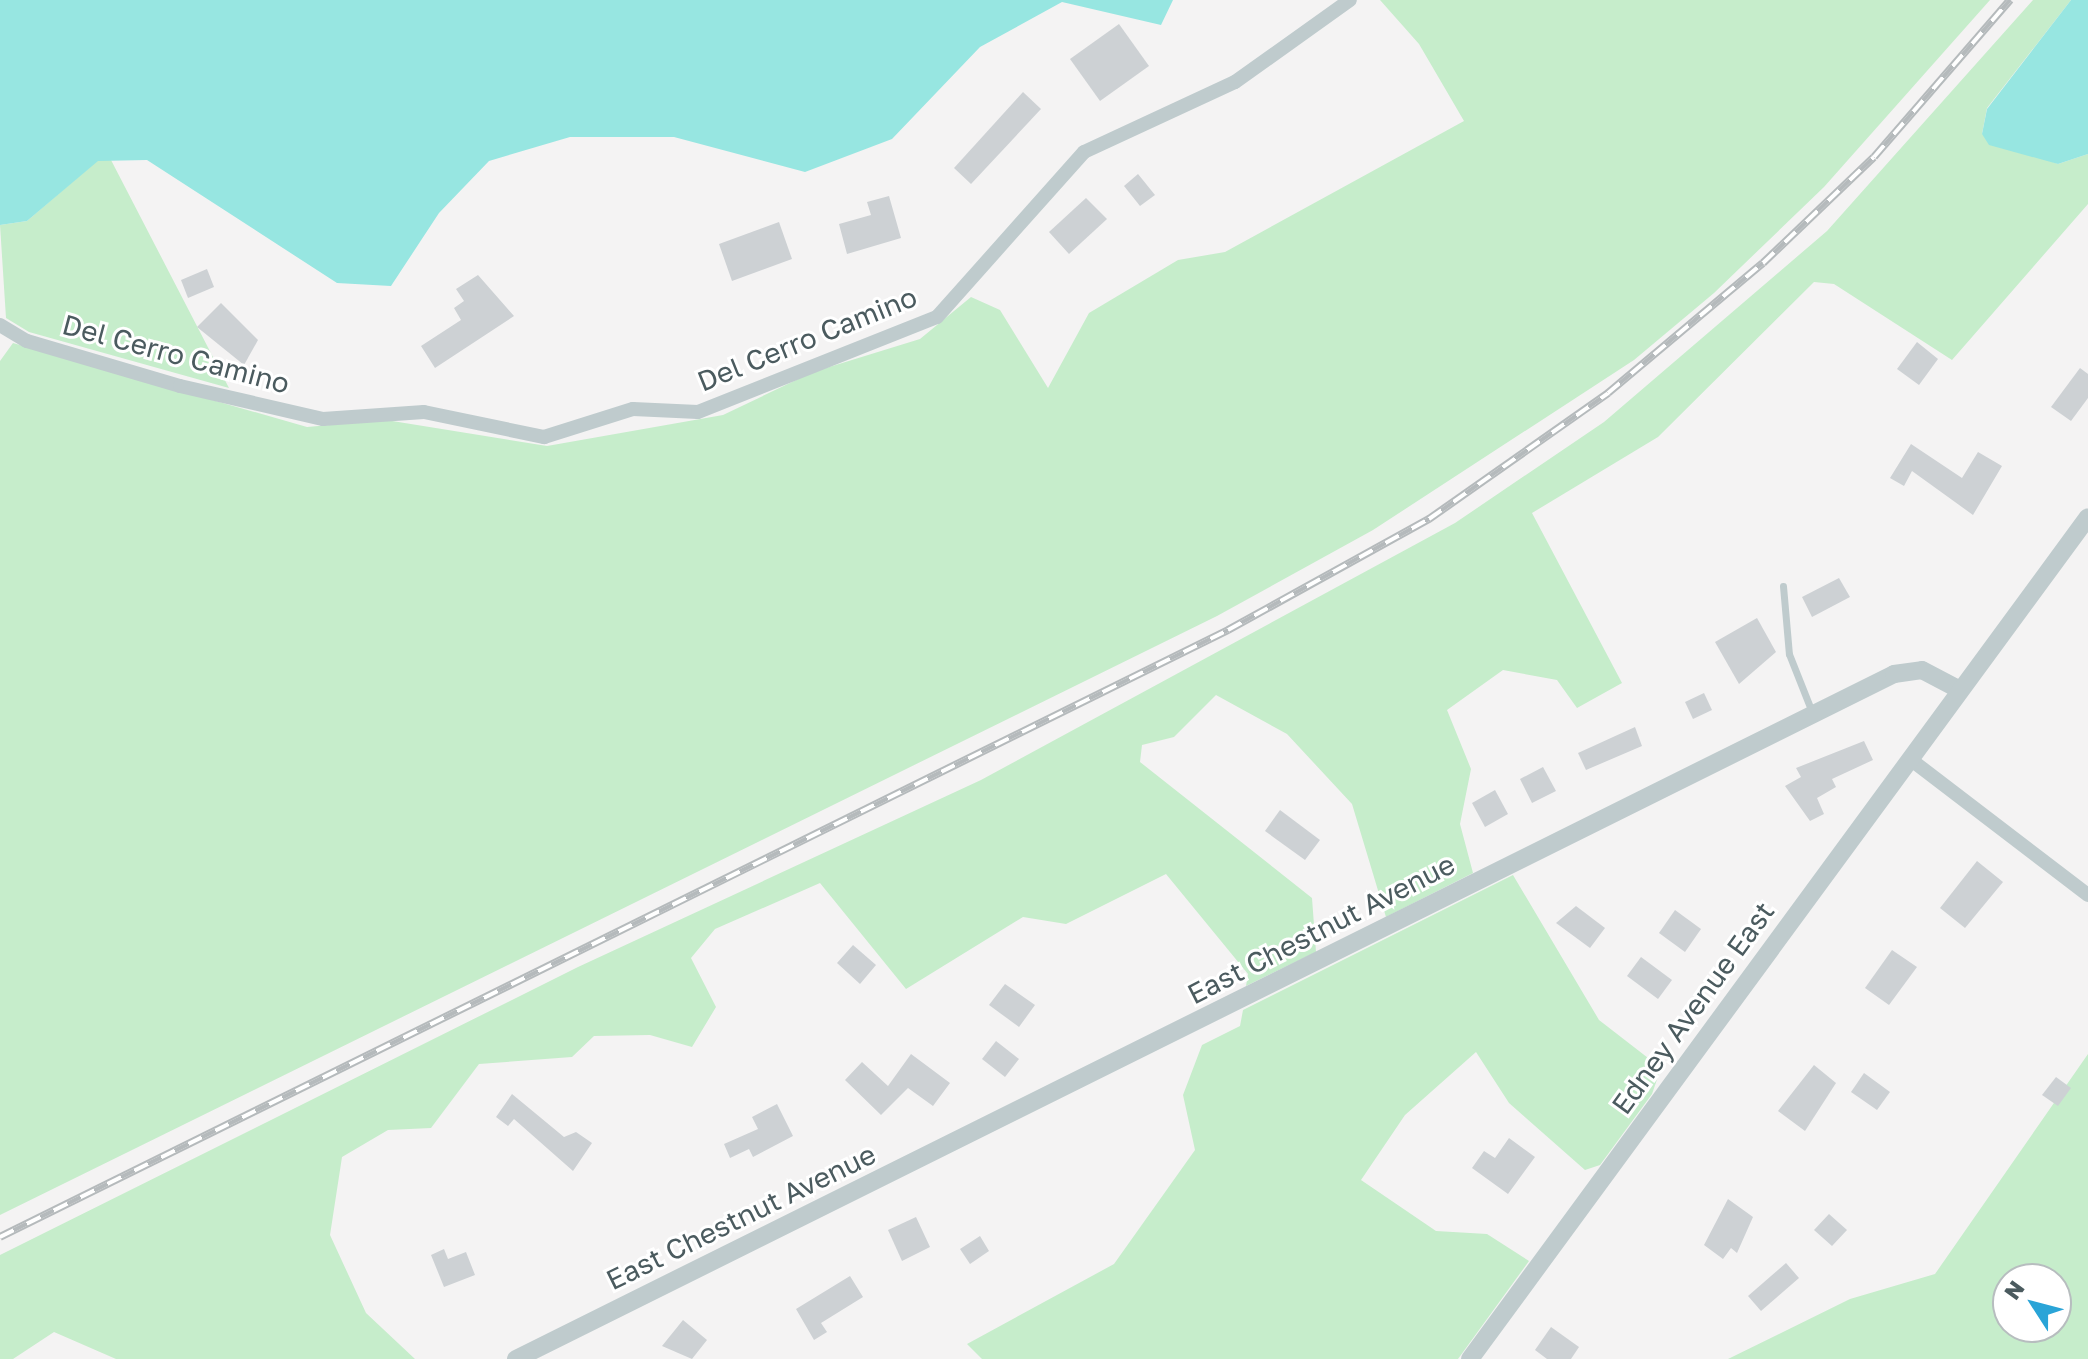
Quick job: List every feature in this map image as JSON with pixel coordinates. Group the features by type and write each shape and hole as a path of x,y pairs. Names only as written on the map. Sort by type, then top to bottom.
{"street":[{"name":"Del Cerro Camino","path":"0,325 27,341 180,386 323,419 424,412 544,437 633,409 698,412 937,317 1084,152 1235,82 1350,0"},
{"path":"1960,690 2088,517"},
{"name":"East Chestnut Avenue","path":"516,1359 1894,674 1922,670 1960,690"},
{"name":"Edney Avenue East","path":"1470,1359 1960,690"},
{"path":"1910,759 2088,895"}],"lane":[{"path":"1783,586 1789,654 1813,714"}],"green space":[{"path":"1380,0 1990,0 1824,187 1714,293 1634,360 1373,530 1217,616 0,1215 0,361 13,343 307,427 386,420 547,446 723,415 813,372 920,339 971,297 1000,310 1048,388 1089,313 1178,260 1225,252 1464,121 1419,44"},
{"path":"2033,0 2071,0 1987,108 1982,134 2058,164 2088,154 2088,204 1952,360 1834,284 1814,282 1658,437 1532,513 1622,683 1577,708 1557,680 1503,670 1447,710 1471,769 1460,824 1473,873 1386,917 1352,804 1287,734 1216,695 1174,737 1142,745 1140,762 1312,898 1316,952 1246,986 1248,974 1166,874 1066,924 1023,917 906,989 820,883 715,929 691,958 716,1007 692,1047 650,1035 594,1036 572,1057 479,1064 431,1128 388,1130 342,1157 330,1235 366,1313 415,1359 116,1359 54,1332 13,1359 0,1359 0,1255 578,967 981,780 1455,523 1604,422 1827,231"},
{"path":"98,160 111,160 229,388 29,332 6,318 0,225 27,221"},
{"path":"1513,875 1599,1020 1661,1068 1652,1094 1600,1165 1585,1170 1509,1103 1476,1052 1405,1115 1361,1180 1436,1231 1487,1234 1529,1261 1458,1359 982,1359 967,1344 1114,1264 1195,1150 1183,1095 1202,1045 1240,1026 1243,1010"},
{"path":"2088,1054 2088,1359 1728,1359 1850,1299 1935,1274"}],"water":[{"path":"0,0 1173,0 1161,25 1062,2 980,47 892,139 805,172 674,137 570,137 489,161 439,213 391,286 337,283 147,160 98,161 27,221 0,225"},
{"path":"2071,0 2088,0 2088,154 2058,164 1989,145 1982,134 1987,109"}],"building":[{"path":"1119,24 1149,66 1100,101 1070,59"},
{"path":"1023,92 1041,109 971,184 954,168"},
{"path":"1138,174 1155,195 1140,206 1124,186"},
{"path":"889,196 901,238 847,254 839,224 871,215 867,202"},
{"path":"1086,198 1107,219 1069,254 1049,232"},
{"path":"779,222 792,259 732,281 719,244"},
{"path":"207,269 214,287 188,298 181,280"},
{"path":"478,275 514,316 435,368 421,346 461,320 454,308 464,301 456,289"},
{"path":"221,303 258,340 244,365 197,327"},
{"path":"1917,342 1938,359 1919,385 1897,369"},
{"path":"2080,368 2088,374 2088,398 2071,421 2051,407"},
{"path":"1911,444 1962,478 1978,452 2002,466 1973,515 1912,471 1904,486 1890,478"},
{"path":"1839,578 1850,597 1812,617 1802,597"},
{"path":"1757,618 1776,652 1739,684 1715,642"},
{"path":"1704,693 1712,710 1693,719 1685,702"},
{"path":"1635,727 1642,746 1586,770 1578,753"},
{"path":"1864,741 1873,760 1832,779 1836,787 1817,798 1824,814 1810,821 1785,786 1801,777 1796,768"},
{"path":"1543,767 1556,791 1532,803 1520,779"},
{"path":"1495,790 1508,814 1485,827 1472,803"},
{"path":"1280,810 1320,840 1305,860 1265,831"},
{"path":"1977,861 2003,882 1965,928 1940,908"},
{"path":"1576,906 1605,928 1590,948 1556,923"},
{"path":"1675,910 1701,929 1685,952 1659,933"},
{"path":"853,945 876,965 860,984 837,963"},
{"path":"1892,950 1917,967 1889,1005 1865,988"},
{"path":"1641,957 1672,980 1658,999 1627,976"},
{"path":"1005,984 1035,1005 1019,1027 989,1005"},
{"path":"996,1041 1019,1059 1005,1077 982,1059"},
{"path":"911,1054 950,1083 933,1106 908,1088 881,1115 845,1080 862,1062 888,1086"},
{"path":"1814,1065 1836,1083 1805,1131 1778,1111"},
{"path":"1864,1073 1890,1092 1877,1110 1851,1092"},
{"path":"2056,1077 2071,1088 2058,1106 2042,1095"},
{"path":"512,1094 564,1137 576,1132 592,1143 573,1171 514,1119 508,1126 496,1117"},
{"path":"777,1104 793,1136 753,1157 749,1149 730,1158 724,1144 758,1129 752,1117"},
{"path":"1509,1138 1535,1157 1508,1194 1472,1168 1484,1151 1495,1158"},
{"path":"1728,1199 1753,1217 1737,1253 1731,1248 1723,1259 1704,1245"},
{"path":"1829,1214 1847,1230 1832,1246 1814,1230"},
{"path":"916,1217 930,1247 902,1261 888,1230"},
{"path":"980,1236 989,1251 970,1264 960,1249"},
{"path":"444,1249 448,1259 466,1252 475,1275 444,1287 431,1255"},
{"path":"1786,1263 1799,1278 1761,1311 1748,1296"},
{"path":"850,1276 863,1297 821,1323 827,1332 814,1340 796,1309"},
{"path":"683,1320 707,1340 692,1359 662,1346"},
{"path":"1551,1327 1579,1347 1571,1359 1547,1359 1535,1350"}],"railway":[{"path":"0,1237 1228,630 1429,519 1608,393 1763,263 1874,157 2010,0"}]}
